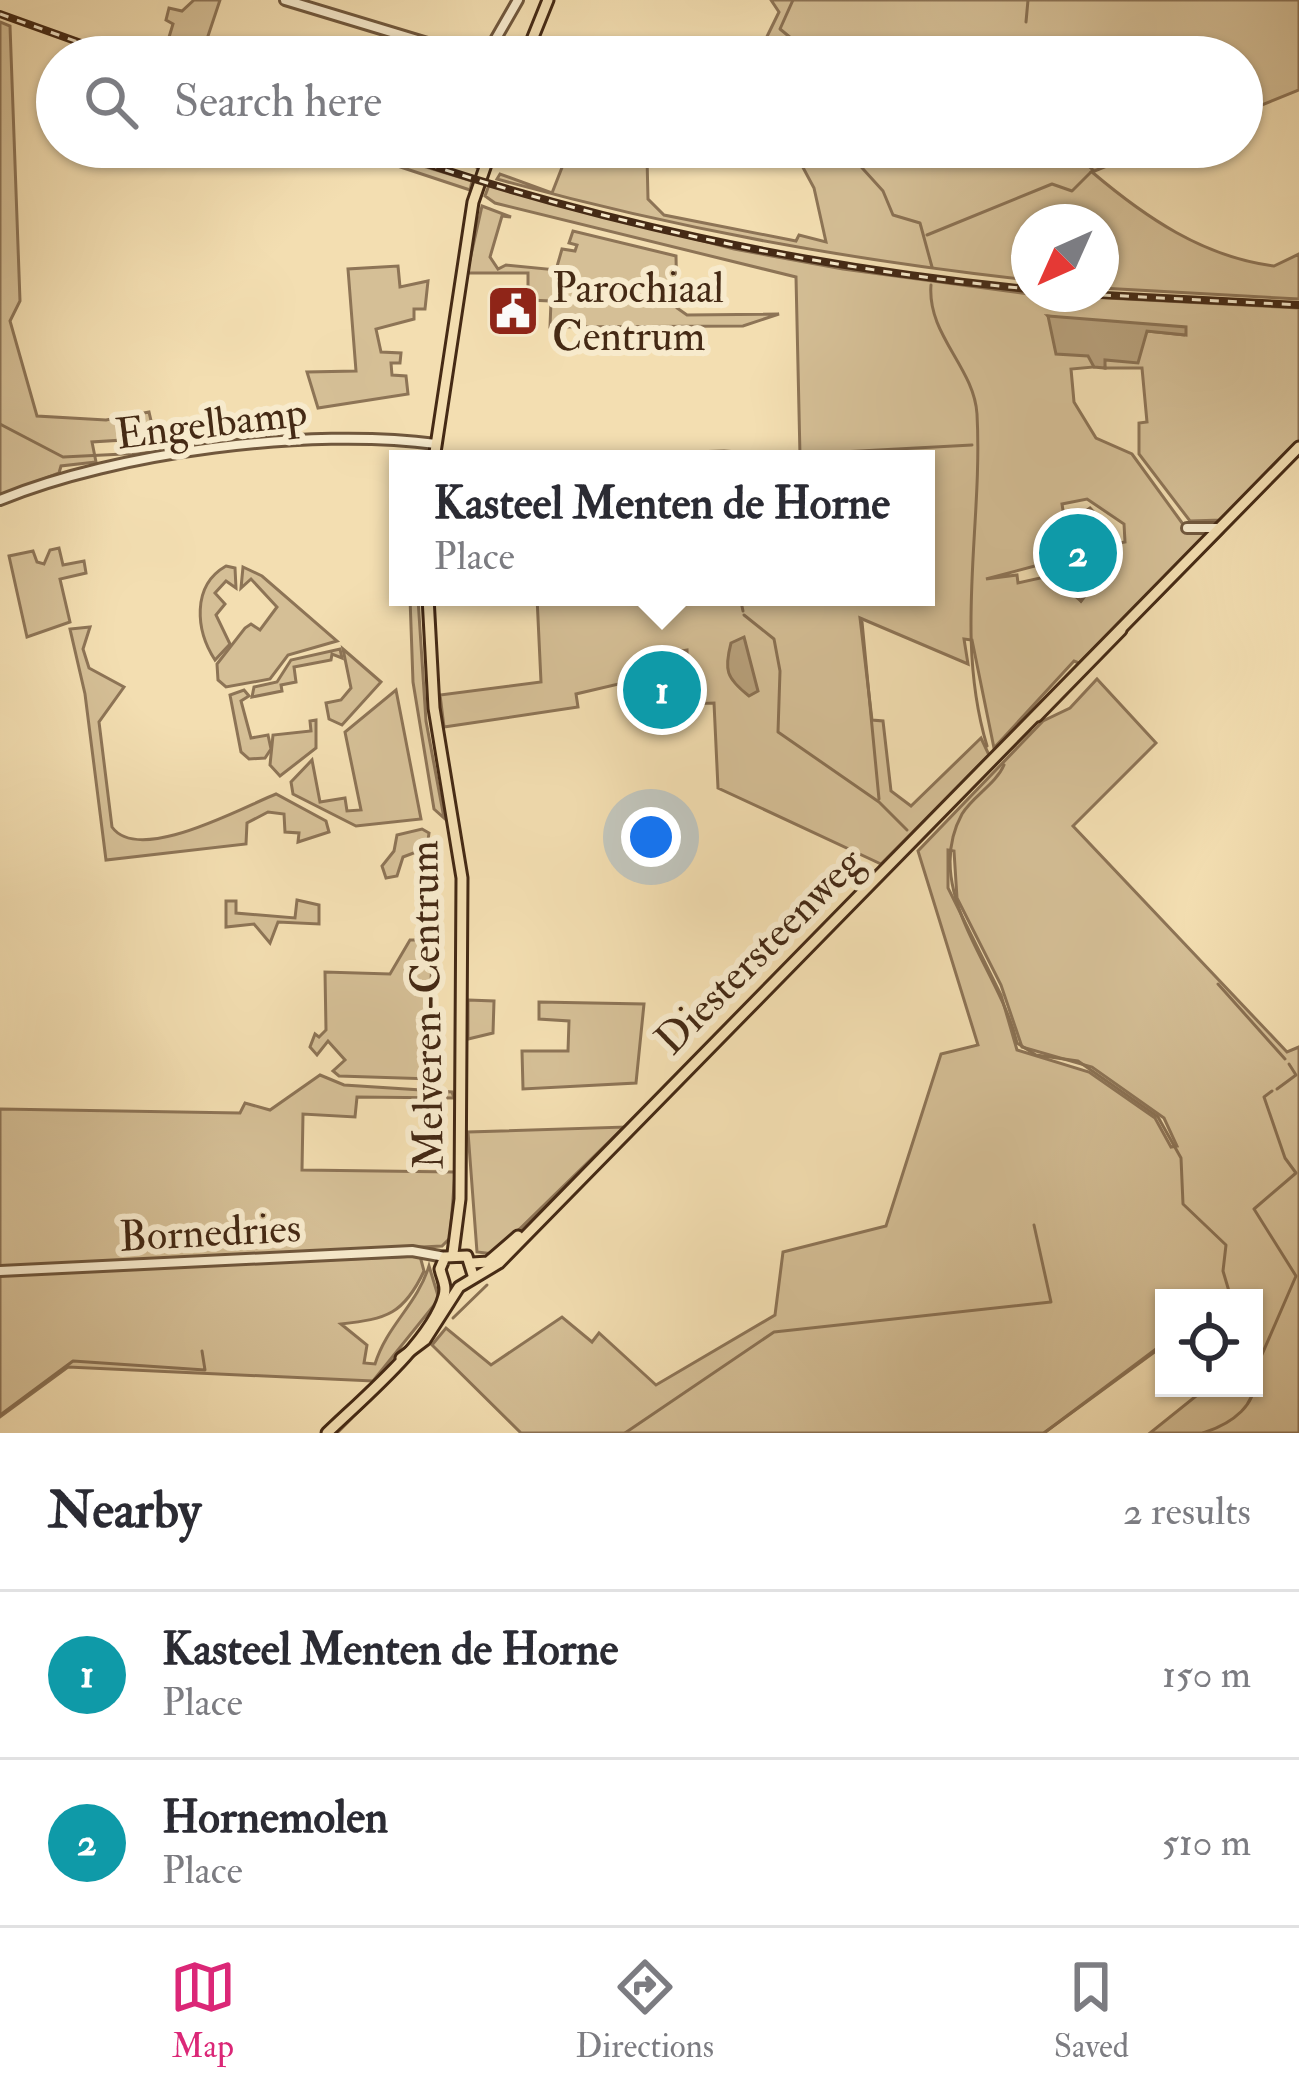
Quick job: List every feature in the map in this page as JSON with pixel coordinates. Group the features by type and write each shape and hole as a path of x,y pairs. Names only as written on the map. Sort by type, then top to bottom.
{"main road":[{"path":"532,36 546,0"},
{"path":"435,450 472,202 485,168"},
{"name":"Diestersteenweg","path":"459,1287 458,1261 500,1263 1299,447"},
{"name":"Melveren-Centrum","path":"428,606 434,708 462,878 458,1261 446,1283"},
{"path":"327,1433 401,1358 440,1306 446,1283 459,1287 425,1340 401,1358"}],"street":[{"path":"285,0 404,36"},
{"path":"497,36 518,0"},
{"name":"Engelbamp","path":"0,500 76,471 319,436 436,444"},
{"path":"1186,528 1219,528"},
{"name":"Bornedries","path":"0,1271 423,1252 458,1261"}],"shaded area":[{"path":"194,0 220,0 208,36 169,36 173,24 166,20 169,8 182,11"},
{"path":"771,0 1299,0 1299,90 1263,105 1263,36 767,36 779,12"},
{"path":"0,22 10,26 20,301 10,321 37,416 106,420 149,412 155,438 92,442 96,462 61,466 59,473 0,496"},
{"path":"403,168 430,168 472,181 470,190"},
{"path":"562,168 647,168 648,199 664,215 796,241 799,235 826,242 814,188 803,168 1102,168 1092,172 1154,219 1199,244 1274,266 1299,254 1299,299 1119,289 1119,204 1011,204 1011,278 761,240 629,213 497,179 500,174 552,193"},
{"path":"489,185 734,249 1011,292 1011,312 1119,312 1119,299 1299,308 1299,441 1222,520 1190,521 1139,454 1139,423 1147,422 1142,368 1105,368 1104,360 1139,346 1147,331 1185,335 1048,316 1093,360 1094,367 1071,369 1074,402 1096,438 1132,454 1185,527 1212,530 1079,663 1074,661 994,748 972,640 964,639 968,664 860,618 872,720 883,721 891,791 911,806 981,738 989,755 881,864 718,788 714,703 688,704 687,650 659,655 636,680 576,694 578,707 444,727 440,695 541,682 537,606 935,606 935,450 800,450 796,277 495,203 485,196","holes":["1087,499 1124,524 1125,542 1095,547 1101,575 1081,601 1064,579 1067,572 1018,583 1017,575 986,579 1046,563 1046,528 1065,523 1062,504"]},
{"path":"482,206 511,217 502,216 490,257 498,269 506,265 556,270 562,249 575,251 577,245 569,243 573,231 676,256 677,308 687,315 779,314 743,326 550,327 551,301 528,300 528,273 467,273"},
{"path":"398,266 400,287 428,281 425,309 414,309 414,319 376,329 381,352 401,353 400,363 391,363 392,375 406,376 408,394 318,408 307,372 356,371 348,269"},
{"path":"1048,316 1186,327 1186,335 1147,331 1138,363 1105,360 1105,368 1094,367 1088,356 1056,354"},
{"path":"1090,508 1099,518 1101,575 1081,601 1061,584 1066,579 1082,590 1096,577 1091,527 1080,515"},
{"path":"59,548 63,565 84,561 86,573 60,579 70,622 27,637 9,556 33,551 37,562 44,564 50,550"},
{"path":"226,566 235,568 236,588 226,581 215,593 225,604 216,615 230,644 215,660 204,636 200,610 207,585"},
{"path":"243,567 262,576 337,641 288,655 270,679 226,687 218,680 217,664 245,628 251,624 260,630 277,607 251,579 241,588"},
{"path":"410,606 418,606 426,721 444,818 434,809 413,682"},
{"path":"90,627 83,649 89,668 124,687 99,722 112,827 125,837 167,837 276,794 326,821 329,832 298,842 299,833 285,832 284,814 268,812 247,823 246,844 106,860 85,694 70,629"},
{"path":"744,637 758,691 749,696 731,678 728,667 731,643"},
{"path":"340,649 342,658 332,654 331,660 294,667 296,682 281,685 282,691 252,697 254,687 277,682 291,660"},
{"path":"343,649 381,682 342,725 329,719 326,703 341,700 351,688"},
{"path":"1097,679 1156,743 1073,826 1287,1052 1299,1047 1299,1433 1150,1433 1195,1397 1263,1397 1263,1289 1155,1289 1155,1350 1044,1433 521,1433 432,1345 446,1328 491,1365 562,1317 592,1342 599,1333 656,1385 775,1315 783,1252 886,1226 941,1054 978,1045 918,851 1043,721 1070,708","holes":["948,850 954,851 957,898 1001,985 1022,1047 1092,1067 1164,1118 1177,1146 1171,1147 1155,1118 1089,1072 1017,1050 1001,995 948,888"]},
{"path":"244,690 249,696 241,701 251,738 268,735 271,749 265,758 249,759 241,752 230,695"},
{"path":"396,690 421,819 356,826 293,794 291,782 312,760 320,802 345,798 347,811 361,810 345,732"},
{"path":"316,720 316,748 280,776 270,765 273,735 311,731 310,721"},
{"path":"422,829 429,833 427,848 403,857 397,876 386,878 382,866 394,851 397,835"},
{"path":"297,900 319,905 319,924 278,922 270,943 254,924 226,927 226,901 236,901 236,913 295,918"},
{"path":"410,940 433,940 427,1062 432,1063 432,1079 339,1076 333,1071 345,1060 328,1041 317,1055 310,1047 315,1034 319,1037 326,1030 325,972 390,974"},
{"path":"468,1000 494,1001 493,1033 468,1039"},
{"path":"539,1002 644,1004 636,1083 523,1089 522,1051 568,1051 569,1021 539,1019"},
{"path":"320,1075 344,1085 452,1092 454,1098 357,1097 355,1117 303,1114 302,1170 455,1172 450,1238 442,1246 0,1268 0,1109 240,1113 245,1103 270,1110"},
{"path":"624,1127 494,1254 477,1252 468,1132"},
{"path":"420,1256 424,1271 401,1305 371,1320 341,1324 367,1345 364,1363 375,1364 429,1266 439,1299 373,1381 68,1367 0,1417 0,1274"}],"waterway":[{"path":"788,36 780,29 793,0"},
{"path":"1026,22 1028,0"},
{"path":"862,168 883,191 893,215 920,223 932,267"},
{"path":"927,235 1052,184 1072,191 1091,168"},
{"path":"931,285 936,320 968,381 977,414 972,663 987,746"},
{"path":"0,424 63,457 164,452"},
{"path":"250,440 274,431"},
{"path":"879,450 972,445"},
{"path":"1224,531 1299,455"},
{"path":"1155,602 1223,533"},
{"path":"742,606 743,611"},
{"path":"744,615 774,639 780,671 778,732 879,802 907,830"},
{"path":"862,622 879,799"},
{"path":"1034,725 1040,719"},
{"path":"1012,748 1030,730"},
{"path":"1004,765 962,814 952,843 950,872 967,930 1017,1043 1036,1055 1078,1061 1158,1117 1181,1158 1183,1204 1226,1245 1223,1271 1228,1289"},
{"path":"841,920 990,769"},
{"path":"1218,984 1285,1059"},
{"path":"693,1072 730,1034"},
{"path":"1277,1089 1296,1075 1289,1064"},
{"path":"653,1112 688,1077"},
{"path":"1263,1352 1296,1276 1254,1209 1296,1173 1285,1158 1264,1097 1272,1091"},
{"path":"625,1433 774,1332 1051,1302 1034,1225"},
{"path":"453,1318 487,1285"},
{"path":"0,1415 73,1361 205,1370 202,1351"},
{"path":"1044,1433 1155,1352"},
{"path":"1203,1433 1241,1412 1251,1397"},
{"path":"337,1433 368,1402"}],"railway":[{"path":"0,14 61,36"},
{"path":"441,168 698,238 864,268 1011,287"},
{"path":"1119,296 1299,305"}],"place":[{"name":"Parochiaal Centrum","path":"513,311"},
{"name":"Hornemolen","path":"1078,553"},
{"name":"Kasteel Menten de Horne","path":"662,690"}]}
